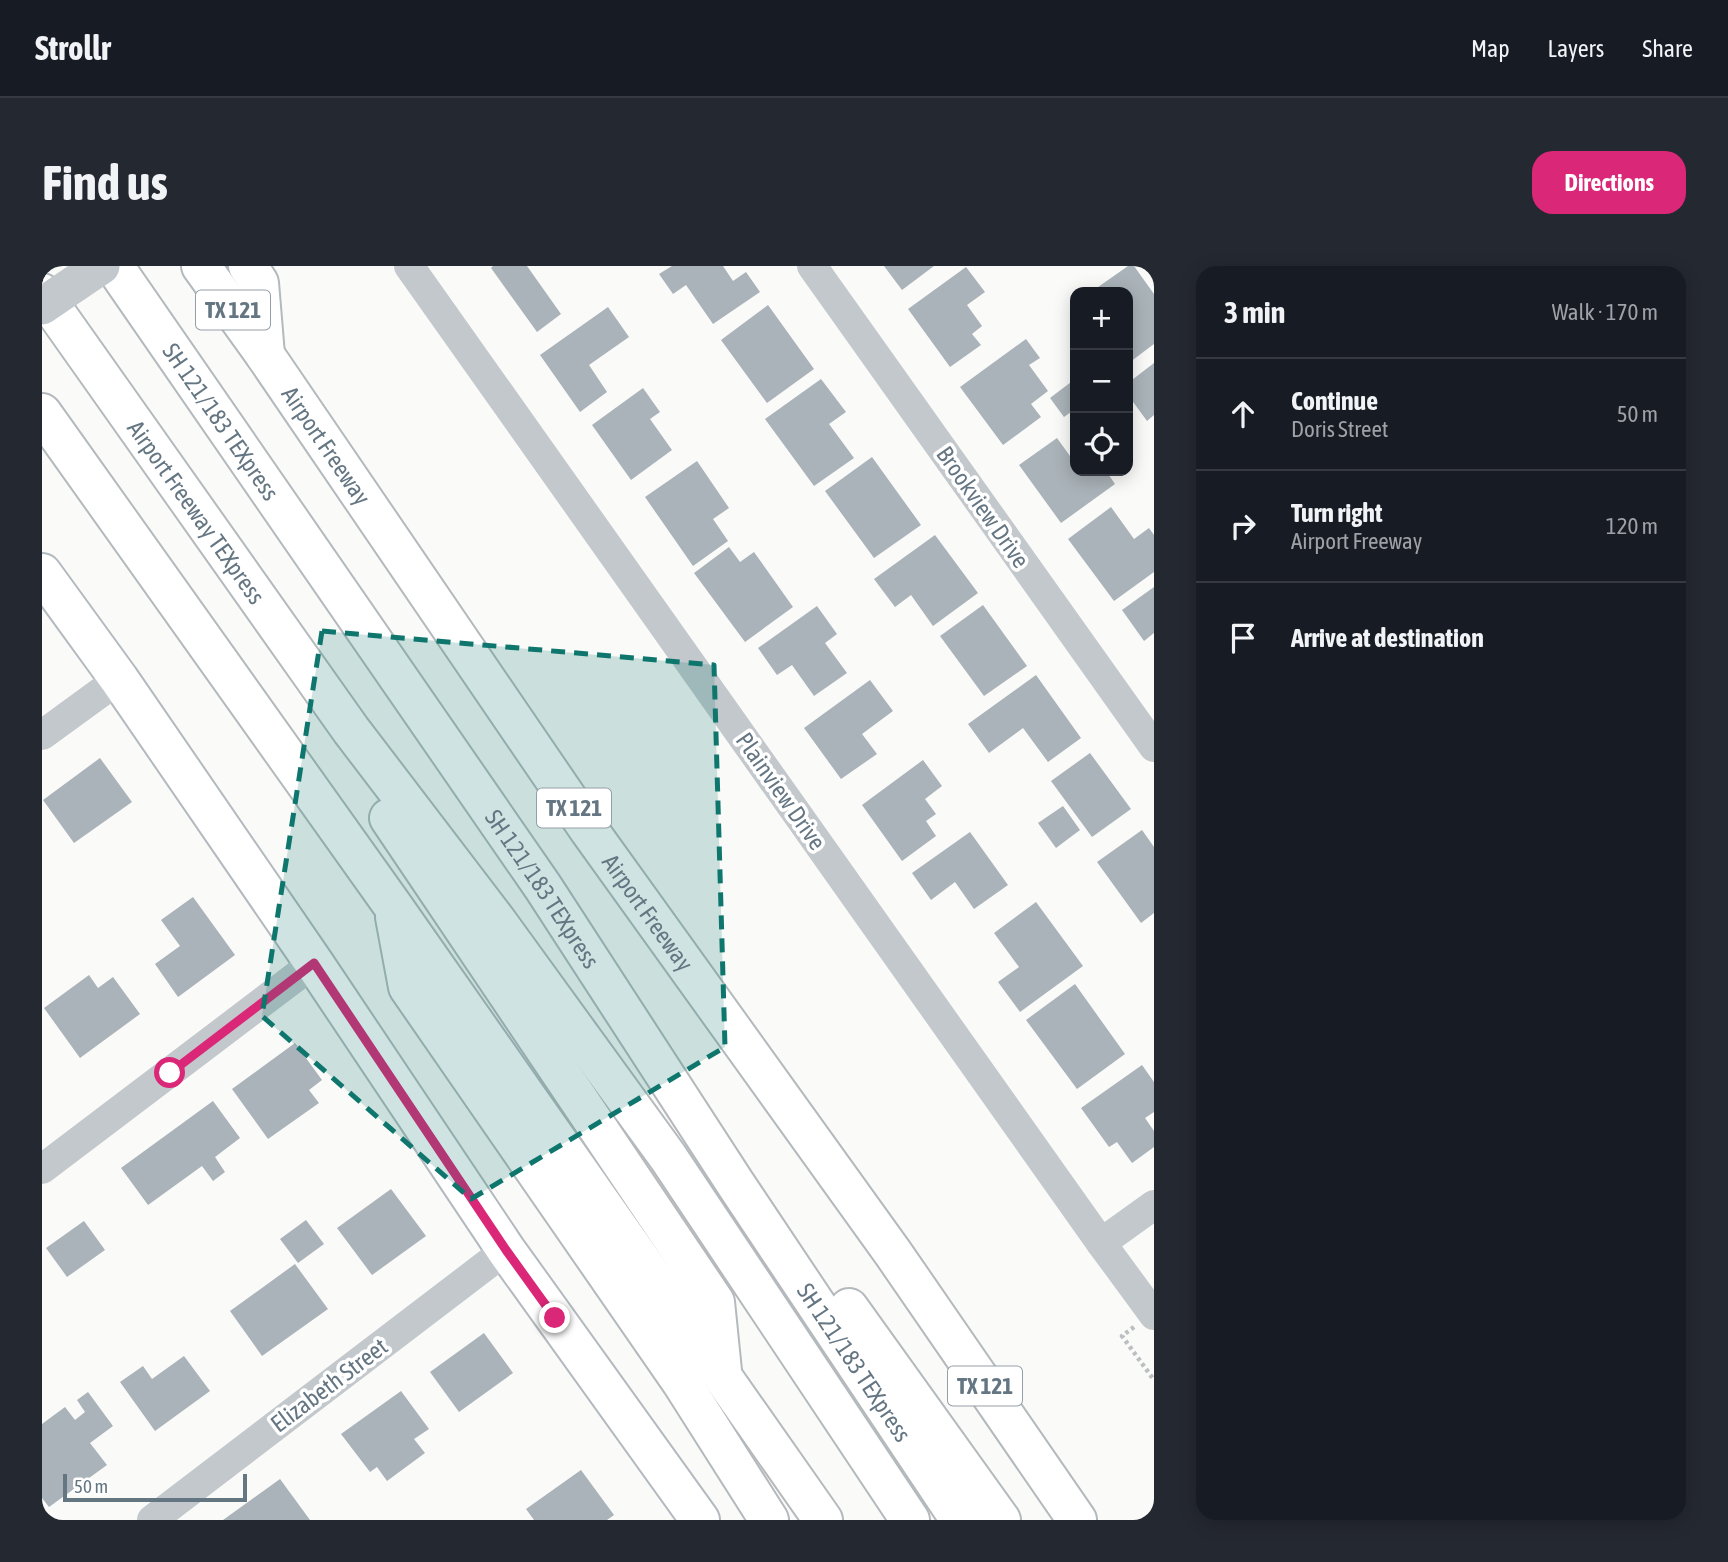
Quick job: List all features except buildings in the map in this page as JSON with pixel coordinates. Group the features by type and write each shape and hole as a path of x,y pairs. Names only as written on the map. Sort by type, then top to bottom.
{"main road":[{"name":"SH 121/183 TEXpress","path":"114,266 542,887 960,1520"},
{"name":"Airport Freeway","path":"201,266 265,355 589,830 893,1253 1077,1520"},
{"path":"248,266 259,283 265,355"},
{"name":"Airport Freeway TEXpress","path":"42,293 351,730"},
{"path":"42,413 393,906 823,1520"},
{"path":"42,573 119,679 314,963 506,1250 700,1520"},
{"name":"SH 121/183 TEXpress","path":"351,730 496,920 668,1157 910,1520"},
{"path":"351,730 367,785 715,1302 722,1375"},
{"path":"393,906 408,987 682,1383 769,1520"},
{"path":"735,1183 796,1235 1001,1520"}],"street":[{"path":"42,306 101,266"},
{"name":"Plainview Drive","path":"409,266 1154,1315"},
{"name":"Brookview Drive","path":"812,266 1154,747"},
{"path":"42,735 119,679"},
{"path":"42,1169 314,963"},
{"path":"1101,1243 1154,1205"},
{"name":"Elizabeth Street","path":"152,1520 506,1250"}],"path":[{"path":"1122,1336 1154,1380"}],"highlighted area":[{"path":"322,631 714,665 725,1047 471,1199 262,1016"}],"route":[{"path":"170,1073 314,963 506,1250 555,1318"}]}
